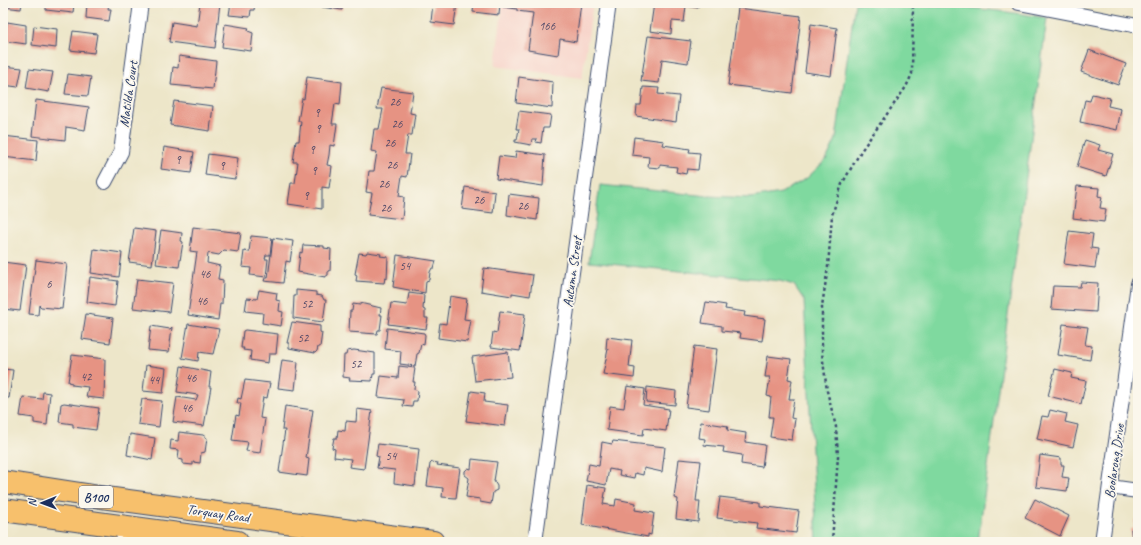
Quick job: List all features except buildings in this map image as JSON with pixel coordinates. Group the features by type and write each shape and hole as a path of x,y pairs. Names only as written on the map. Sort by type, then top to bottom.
{"main road":[{"path":"3,474 45,488"},
{"name":"Torquay Road","path":"3,482 100,497 433,542"},
{"name":"Torquay Road","path":"3,510 124,534 237,542"}],"street":[{"name":"Matilda Court","path":"105,182 121,152 140,3"},
{"name":"Autumn Street","path":"535,542 609,3"},
{"path":"1018,3 1138,26"},
{"name":"Boolarong Drive","path":"1102,542 1138,284"},
{"path":"1110,488 1138,491"}],"path":[{"path":"832,542 838,456 836,427 827,391 822,353 822,306 828,267 832,215 846,178 861,151 906,87 912,74 913,3"}],"shaded area":[{"path":"503,3 593,3 582,78 495,66"}],"green space":[{"path":"855,3 951,6 1047,18 978,542 817,542 804,300 794,285 780,281 589,262 600,185 708,196 751,198 781,193 807,178 826,160 836,139"}]}
